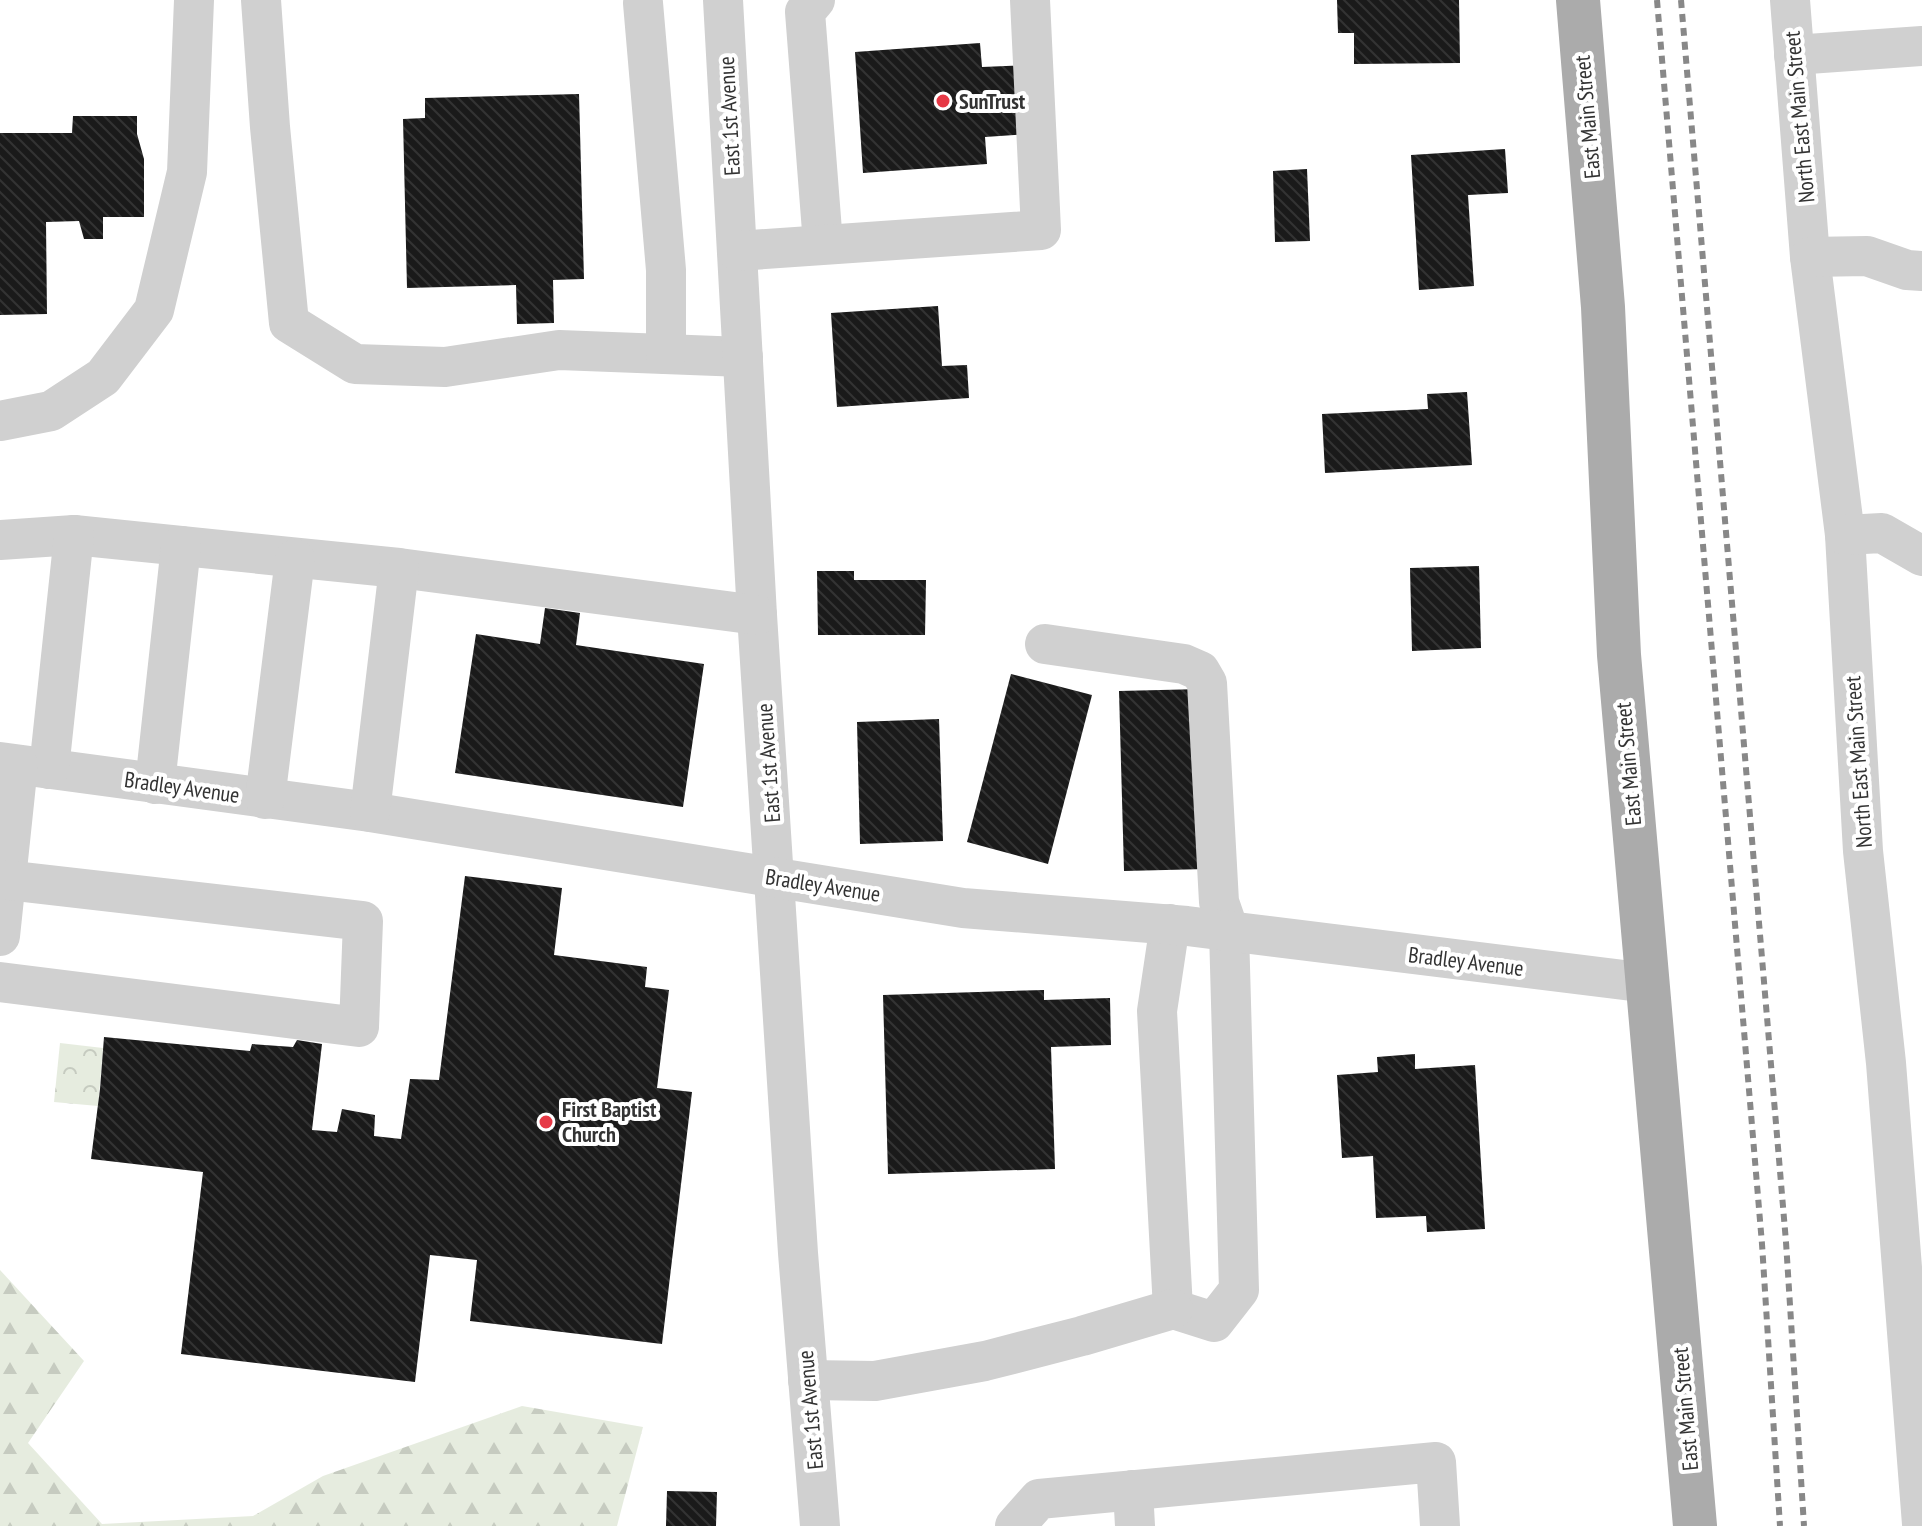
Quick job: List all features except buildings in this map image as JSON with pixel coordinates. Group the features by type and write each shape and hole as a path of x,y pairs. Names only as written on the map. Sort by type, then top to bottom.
{"main road":[{"name":"East Main Street","path":"1578,0 1603,307 1619,655 1695,1526"}],"street":[{"path":"0,421 51,411 103,377 154,310 187,172 194,0"},
{"path":"261,0 289,323 355,364 445,367 559,350 743,357"},
{"name":"East 1st Avenue","path":"723,0 757,615 798,1253 820,1526"},
{"path":"815,0 805,12 823,244"},
{"path":"737,251 1041,230 1030,0"},
{"name":"North East Main Street","path":"1790,0 1810,257 1845,535 1863,851 1886,1063 1910,1206 1922,1524"},
{"path":"649,1 666,270 666,354"},
{"path":"1794,55 1922,46"},
{"path":"1810,257 1867,256 1907,270 1922,271"},
{"path":"1845,535 1882,533 1922,556"},
{"path":"0,540 74,535 399,568 757,615"},
{"path":"0,936 22,765 74,535"},
{"path":"155,784 181,546"},
{"path":"265,799 295,559"},
{"path":"370,812 399,568"},
{"path":"808,1380 875,1381 985,1361 1173,1309 1214,1322 1239,1290 1229,931 1219,902 1207,683 1200,671 1184,664 1045,644"},
{"name":"Bradley Avenue","path":"22,765 370,812 963,908 1170,924 1648,983"},
{"path":"0,982 359,1027 363,921 6,880"},
{"path":"1170,924 1157,1011 1173,1309"},
{"path":"1015,1526 1039,1499 1134,1508 1436,1462 1440,1526"}],"green space":[{"path":"60,1043 103,1048 98,1106 54,1102"},
{"path":"0,1270 84,1361 28,1443 102,1524 253,1516 323,1476 522,1406 643,1427 617,1526 0,1526"}],"railway":[{"path":"1657,0 1762,1244 1780,1526"},
{"path":"1681,0 1786,1242 1804,1526"}],"place":[{"name":"SunTrust","path":"943,101"},
{"name":"First Baptist Church","path":"546,1122"}]}
